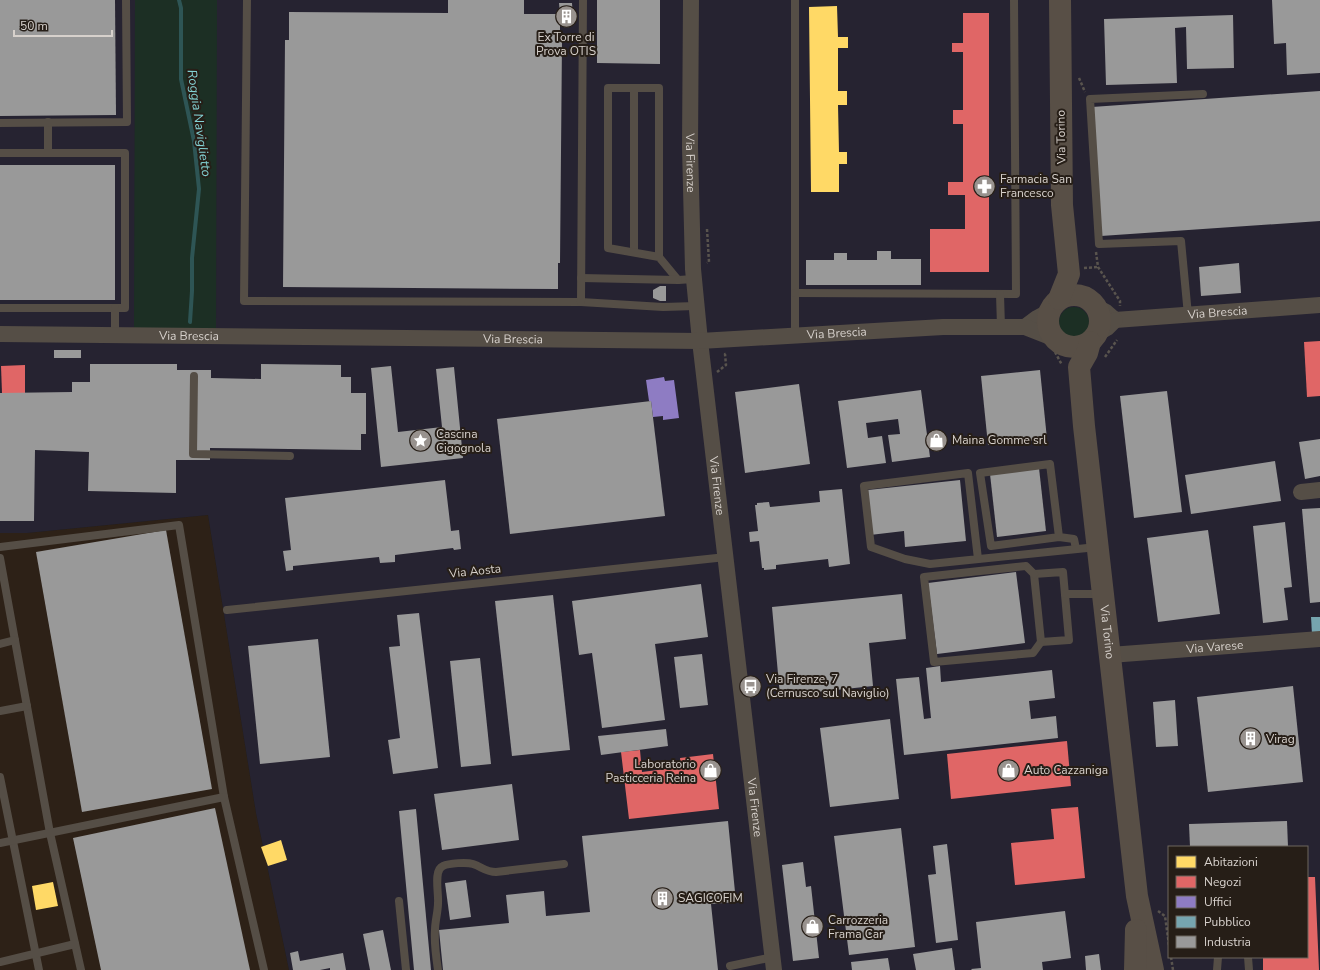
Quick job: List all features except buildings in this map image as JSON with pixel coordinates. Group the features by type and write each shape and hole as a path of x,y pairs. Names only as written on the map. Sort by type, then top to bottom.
{"street":[{"name":"Via Firenze","path":"691,0 690,147 696,306 773,964"},
{"name":"Via Torino","path":"1060,0 1062,205 1069,274 1100,317 1097,345 1087,353 1079,367 1084,426 1137,896 1153,970"},
{"name":"Via Torino","path":"1069,274 1047,322 1048,328 1079,367"},
{"path":"1025,327 1054,305 1072,295 1090,302 1118,320 1107,328 1097,345 1085,345 1074,348 1058,342"},
{"name":"Via Brescia","path":"1118,320 1320,305"},
{"name":"Via Brescia","path":"0,334 700,341 944,327 1025,327 1058,342"},
{"path":"1301,492 1320,490"},
{"name":"Via Varese","path":"1110,655 1320,639"},
{"name":"Via Torino","path":"1135,970 1137,896"}],"lane":[{"path":"0,123 127,122 126,0"},
{"path":"247,0 244,301 581,302 662,307 696,306"},
{"path":"581,302 583,0"},
{"path":"795,0 795,335"},
{"path":"795,293 1016,294 1014,0"},
{"path":"659,257 659,88 608,88 608,248 659,257 678,280"},
{"path":"634,88 634,252"},
{"path":"1188,315 1181,241 1099,244 1090,99 1203,94"},
{"path":"48,122 48,153"},
{"path":"0,153 125,153 125,308 0,308"},
{"path":"581,278 694,279"},
{"path":"1000,294 1001,327"},
{"path":"115,308 115,335"},
{"path":"194,376 193,454 290,456"},
{"path":"1059,537 1050,464 980,473 990,546 1059,537 1074,539 1076,549"},
{"path":"978,559 968,473 864,486 871,547 905,559 930,564 1098,547"},
{"path":"0,548 179,525 224,797 264,970"},
{"name":"Via Aosta","path":"227,610 726,557"},
{"path":"0,558 50,833 81,970"},
{"path":"1026,566 1034,574 1041,642 1033,653 934,662 924,577 1026,566"},
{"path":"1034,574 1063,572 1069,640 1041,642"},
{"path":"1065,594 1103,594"},
{"path":"0,644 15,640"},
{"path":"0,712 27,706"},
{"path":"0,776 39,970"},
{"path":"0,843 224,797"},
{"path":"438,970 435,929 438,903 437,877 441,867 468,863 476,865 488,872 496,872 564,864"},
{"path":"399,902 406,970"},
{"path":"0,962 75,944"},
{"path":"1217,970 1218,958"},
{"path":"1248,958 1249,970"},
{"path":"730,966 773,964"}],"path":[{"path":"1097,345 1122,333 1118,320"},
{"path":"1171,958 1173,970"}],"shaded area":[{"path":"0,0 1320,0 1320,970 289,970 256,813 208,515 27,533 0,533"},
{"path":"208,515 256,813 289,970 0,970 0,533 27,533"}],"green space":[{"path":"135,0 217,0 216,330 134,329"},
{"path":"1074,307 1085,311 1089,322 1085,333 1074,337 1063,333 1059,322 1063,311"}],"waterway":[{"name":"Roggia Naviglietto","path":"179,0 181,8 181,79 194,141 199,189 192,258 190,322"}],"place":[{"name":"Ex Torre di Prova OTIS","path":"566,16"},
{"name":"Farmacia San Francesco","path":"984,186"},
{"name":"Maina Gomme srl","path":"936,440"},
{"name":"Cascina Cigognola","path":"420,441"},
{"name":"Via Firenze, 7 (Cernusco sul Naviglio)","path":"750,686"},
{"name":"Virag","path":"1250,739"},
{"name":"Auto Cazzaniga","path":"1009,770"},
{"name":"Laboratorio Pasticceria Reina","path":"711,771"},
{"name":"SAGICOFIM","path":"662,898"},
{"name":"Carrozzeria Frama Car","path":"812,927"}]}
